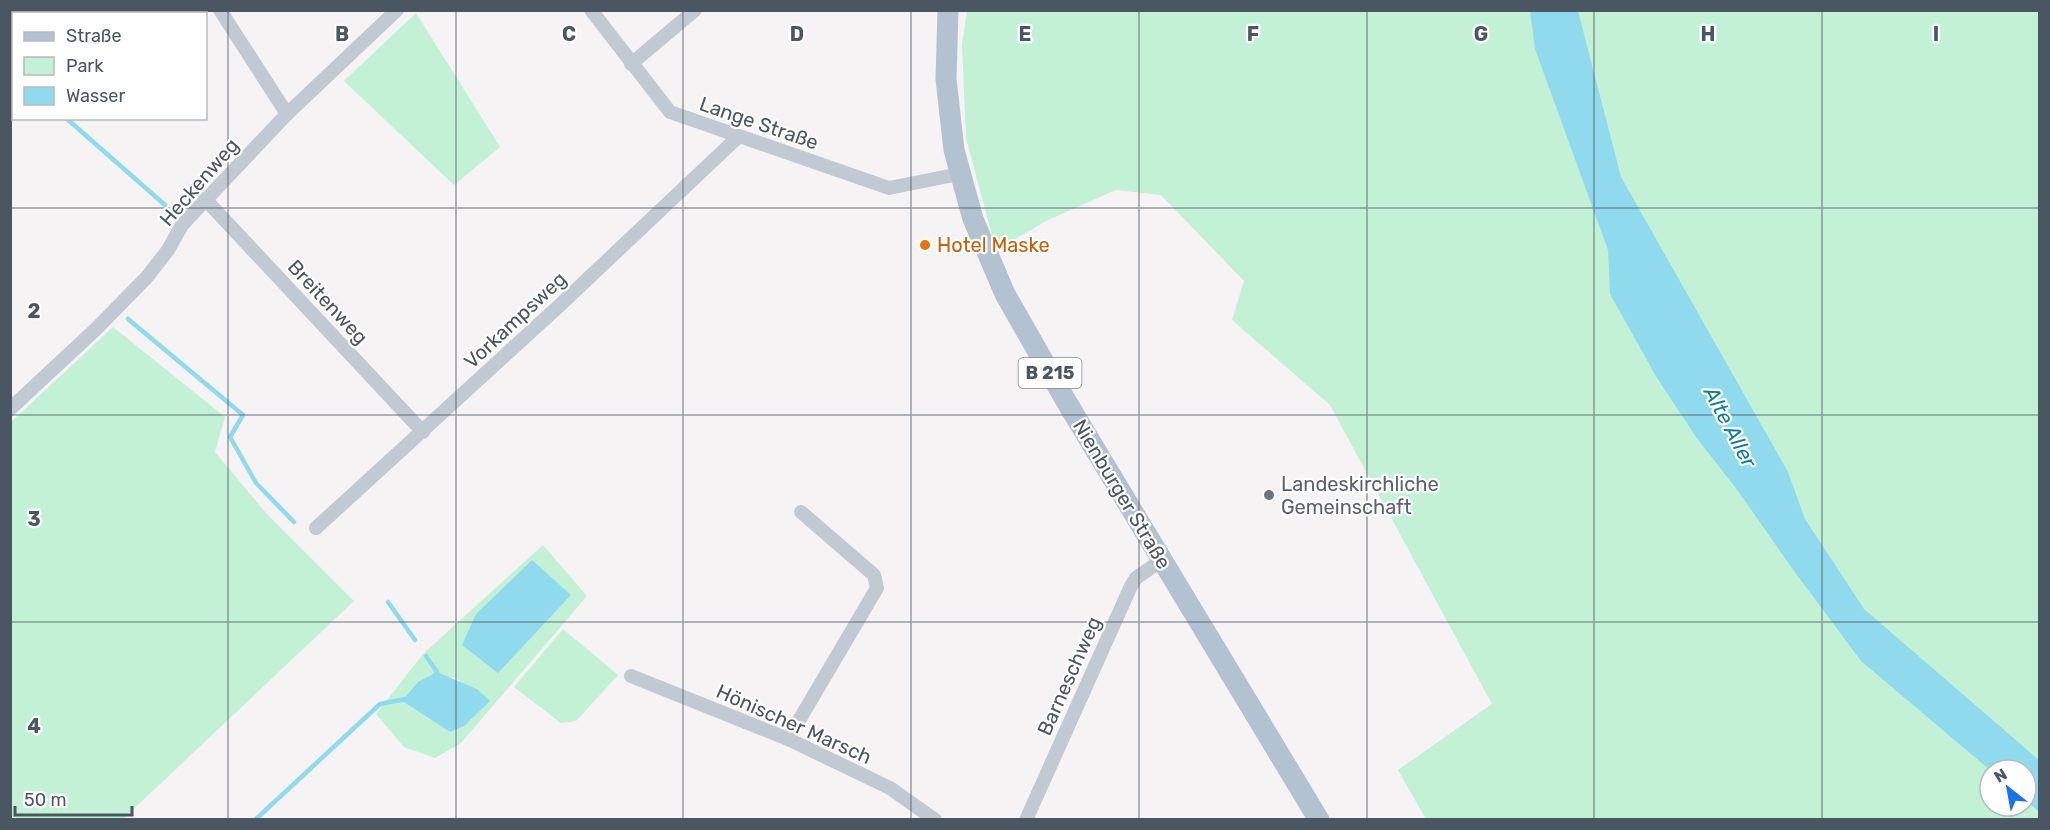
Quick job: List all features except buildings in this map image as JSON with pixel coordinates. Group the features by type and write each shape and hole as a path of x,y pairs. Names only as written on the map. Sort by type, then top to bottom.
{"main road":[{"name":"Nienburger Straße","path":"948,10 945,79 959,174 973,219 1014,311 1319,819"}],"street":[{"path":"220,10 287,114"},
{"name":"Heckenweg","path":"10,409 96,329 147,277 168,250 182,225 287,114 397,10"},
{"name":"Lange Straße","path":"591,10 670,112 889,188 959,174"},
{"path":"631,64 695,10"},
{"name":"Vorkampsweg","path":"316,528 560,305 738,136"},
{"name":"Breitenweg","path":"205,199 423,432"},
{"path":"788,739 877,588 874,575 801,512"},
{"name":"Barneschweg","path":"1026,819 1131,586 1136,578 1162,560"},
{"name":"Hönischer Marsch","path":"631,676 788,739 890,788 935,819"}],"green space":[{"path":"967,11 2039,11 2039,819 1426,819 1398,770 1492,704 1330,405 1232,320 1244,281 1161,195 1116,190 1048,220 996,250 966,138 962,44"},
{"path":"416,13 500,147 454,185 344,81"},
{"path":"113,327 225,417 215,452 266,513 354,601 123,819 11,819 11,422"},
{"path":"543,545 587,596 461,743 435,758 404,747 376,714 423,654","holes":["453,677 477,689 464,726 450,732 402,701"]},
{"path":"563,629 618,675 576,721 561,723 514,687"}],"water":[{"name":"Alte Aller","path":"1530,11 1578,11 1621,177 1788,472 1805,519 1864,609 2037,758 1978,758 1978,760 1861,661 1696,437 1657,378 1610,294 1608,250 1535,49"},
{"path":"532,560 571,595 498,673 462,645 476,614"},
{"path":"437,672 477,689 490,701 464,726 450,732 402,701 418,682"},
{"path":"2038,759 2039,760 2038,811"}],"waterway":[{"path":"68,120 165,205"},
{"path":"128,319 243,415 230,437 256,483 294,522"},
{"path":"388,602 415,640"},
{"path":"426,656 437,672 435,676"},
{"path":"255,820 380,704 406,699"}],"place":[{"name":"Hotel Maske","path":"925,245"},
{"name":"Landeskirchliche Gemeinschaft","path":"1269,495"}]}
